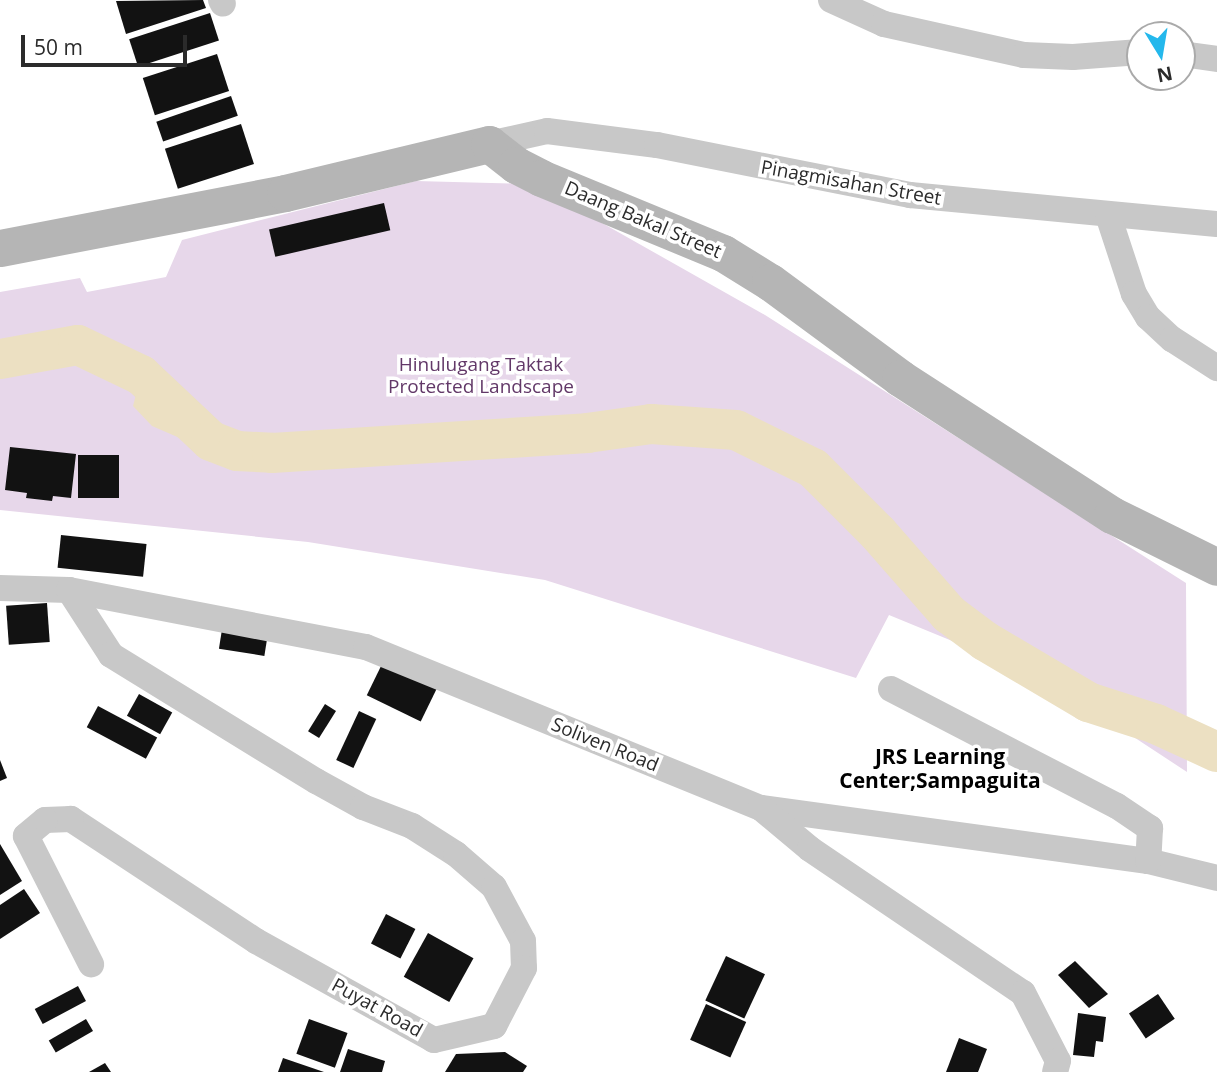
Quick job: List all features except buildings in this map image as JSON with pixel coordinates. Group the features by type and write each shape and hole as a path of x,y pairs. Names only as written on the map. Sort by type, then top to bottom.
{"street":[{"path":"831,0 884,24 1024,55 1073,57 1126,53"},
{"path":"1196,56 1217,59"},
{"name":"Pinagmisahan Street","path":"489,144 547,131 657,145 910,195 1217,224"},
{"path":"0,248 285,193 489,144"},
{"name":"Daang Bakal Street","path":"489,144 516,165 541,178 723,253 770,282 901,378 1112,515 1217,567"},
{"path":"1108,215 1134,294 1148,317 1172,339 1217,368"},
{"name":"Soliven Road","path":"0,588 69,590 366,647 761,808 1148,861 1217,878"},
{"name":"Puyat Road","path":"69,590 111,655 306,775 363,807 412,826 456,854 494,887 523,941 524,968 494,1026 434,1040 256,941 71,818 45,820 26,836 91,964"},
{"path":"891,689 1117,806 1150,828 1148,861"},
{"path":"761,808 810,849 1023,993 1058,1061 1055,1072"}],"green space":[{"name":"Hinulugang Taktak Protected Landscape","path":"416,181 533,184 765,315 1186,583 1187,772 1088,707 1013,666 889,615 856,678 545,580 308,542 0,510 0,292 80,278 87,292 166,277 182,240"}],"shaded area":[{"path":"155,364 171,386 186,396 199,418 213,430 240,445 272,453 233,461 152,426 133,406 141,375"}],"waterway":[{"path":"0,359 78,345 141,375 211,441 237,451 272,453 587,433 651,424 736,430 813,468 878,533 949,614 985,641 1088,702 1156,724 1217,752"}],"district":[{"name":"JRS Learning Center;Sampaguita","path":"940,768"}]}
